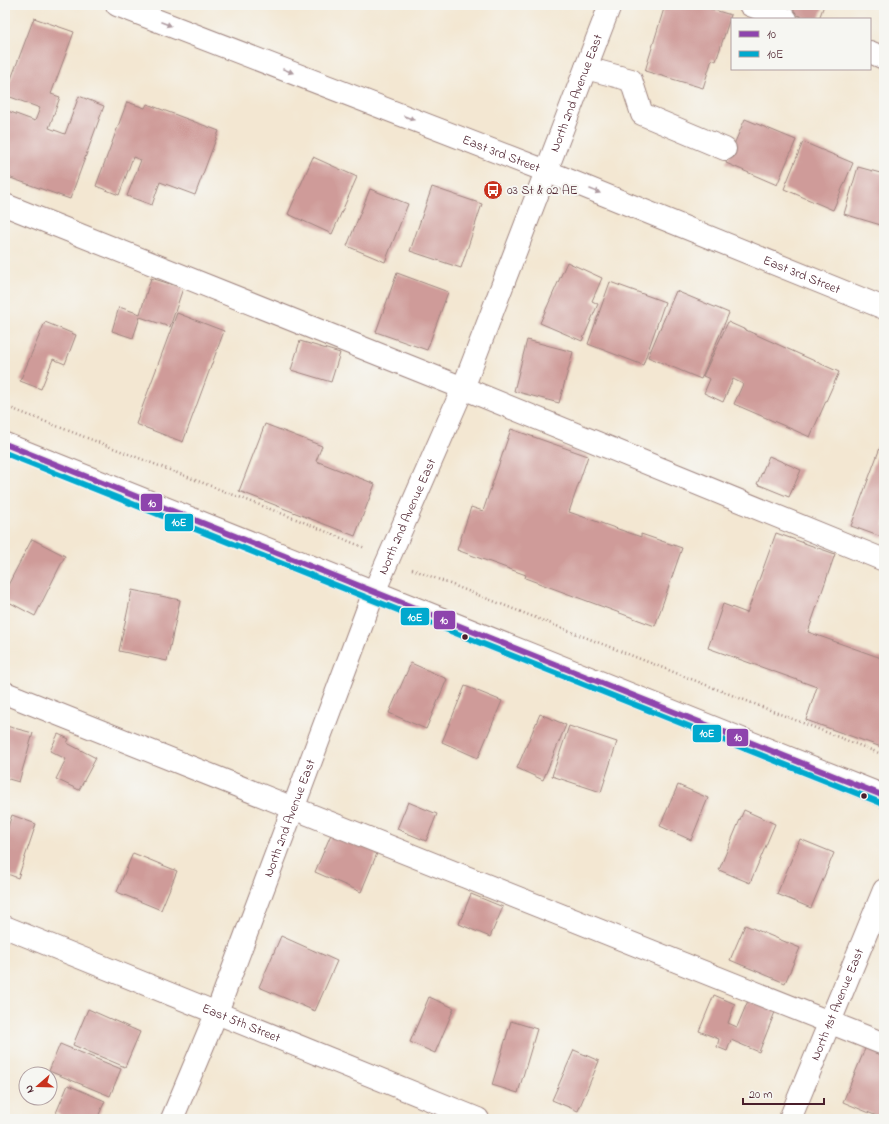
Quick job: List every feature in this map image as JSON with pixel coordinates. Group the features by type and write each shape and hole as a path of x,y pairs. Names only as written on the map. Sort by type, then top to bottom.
{"street":[{"name":"East 3rd Street","path":"117,5 546,171 884,308"},
{"name":"North 2nd Avenue East","path":"172,1119 216,1012 374,592 463,388 610,5"},
{"path":"750,5 783,18"},
{"path":"871,52 884,58"},
{"path":"586,68 631,80 642,114 725,149"},
{"path":"5,205 463,388 884,560"},
{"path":"5,444 884,796"},
{"path":"5,692 884,1044"},
{"name":"North 1st Avenue East","path":"790,1119 884,890"},
{"name":"East 5th Street","path":"5,927 478,1119"}],"path":[{"path":"5,406 301,521 389,558 425,575 884,755"}],"building":[{"path":"665,5 698,5 731,15 716,61 712,59 703,88 645,71"},
{"path":"772,5 824,5 819,18 804,18"},
{"path":"34,18 74,32 51,94 60,97 49,128 65,134 79,96 104,106 70,199 5,176 5,110 35,121 40,108 5,95"},
{"path":"127,102 145,108 147,104 219,131 195,195 160,182 152,205 127,196 141,160 133,157 119,195 96,186"},
{"path":"745,119 796,140 777,185 726,163"},
{"path":"803,142 853,163 833,210 784,189"},
{"path":"313,157 357,177 332,234 288,214"},
{"path":"858,167 884,174 884,226 844,214"},
{"path":"432,187 482,204 461,268 410,251"},
{"path":"370,189 408,204 385,262 347,246"},
{"path":"567,262 602,278 592,301 598,304 582,341 540,323"},
{"path":"397,273 448,292 427,350 376,332"},
{"path":"151,278 183,288 170,327 140,317 133,338 112,331 119,307 140,314"},
{"path":"610,282 665,302 643,365 588,344"},
{"path":"676,291 729,313 701,379 648,357"},
{"path":"177,313 224,331 183,442 136,424"},
{"path":"45,322 76,335 65,364 53,359 41,389 20,381"},
{"path":"728,322 839,372 810,437 734,404 743,384 733,379 723,402 704,393 710,379 703,376"},
{"path":"527,340 573,352 559,403 514,391"},
{"path":"300,341 340,353 331,382 291,370"},
{"path":"265,424 322,446 316,461 375,484 355,536 239,491"},
{"path":"511,429 588,456 569,512 641,537 641,534 682,548 655,626 525,578 526,575 457,550 471,507 483,511"},
{"path":"884,437 884,538 851,526"},
{"path":"769,456 801,470 789,497 757,484"},
{"path":"776,533 835,554 808,632 884,659 884,748 806,720 817,687 708,648 723,604 747,613"},
{"path":"32,539 65,556 35,616 5,600 5,591"},
{"path":"132,590 180,600 167,661 119,651"},
{"path":"411,663 447,679 426,729 389,713"},
{"path":"465,686 502,701 478,758 442,742"},
{"path":"540,714 566,725 543,780 517,768"},
{"path":"6,726 33,733 19,782 5,778"},
{"path":"569,726 617,742 601,792 552,776"},
{"path":"58,734 69,739 67,743 96,758 79,790 56,779 66,759 50,751"},
{"path":"678,785 708,798 691,840 660,826"},
{"path":"408,802 437,814 426,841 397,829"},
{"path":"744,810 775,824 750,883 719,870"},
{"path":"12,815 36,824 18,878 5,873 5,835"},
{"path":"332,832 378,851 361,892 315,872"},
{"path":"800,839 834,853 811,908 777,894"},
{"path":"133,853 177,871 161,910 117,892"},
{"path":"471,894 503,907 490,937 459,924"},
{"path":"745,925 800,948 785,983 730,960"},
{"path":"281,936 337,961 315,1011 259,987"},
{"path":"714,995 735,1004 728,1023 737,1027 750,996 777,1007 759,1052 731,1040 727,1051 717,1047 719,1039 699,1031"},
{"path":"429,997 454,1008 435,1053 410,1042"},
{"path":"88,1009 140,1032 125,1067 73,1045"},
{"path":"511,1021 537,1029 518,1093 492,1085"},
{"path":"60,1044 121,1069 110,1096 58,1075 58,1066 51,1066"},
{"path":"867,1044 884,1051 884,1119 843,1102"},
{"path":"574,1050 599,1061 578,1111 552,1100"},
{"path":"68,1085 105,1101 97,1119 70,1119 56,1113"}],"transit line":[{"name":"10","path":"5,444 884,796"},
{"name":"10E","path":"5,453 881,803"}],"place":[{"name":"03 St & 02 AE","path":"493,190"}]}
